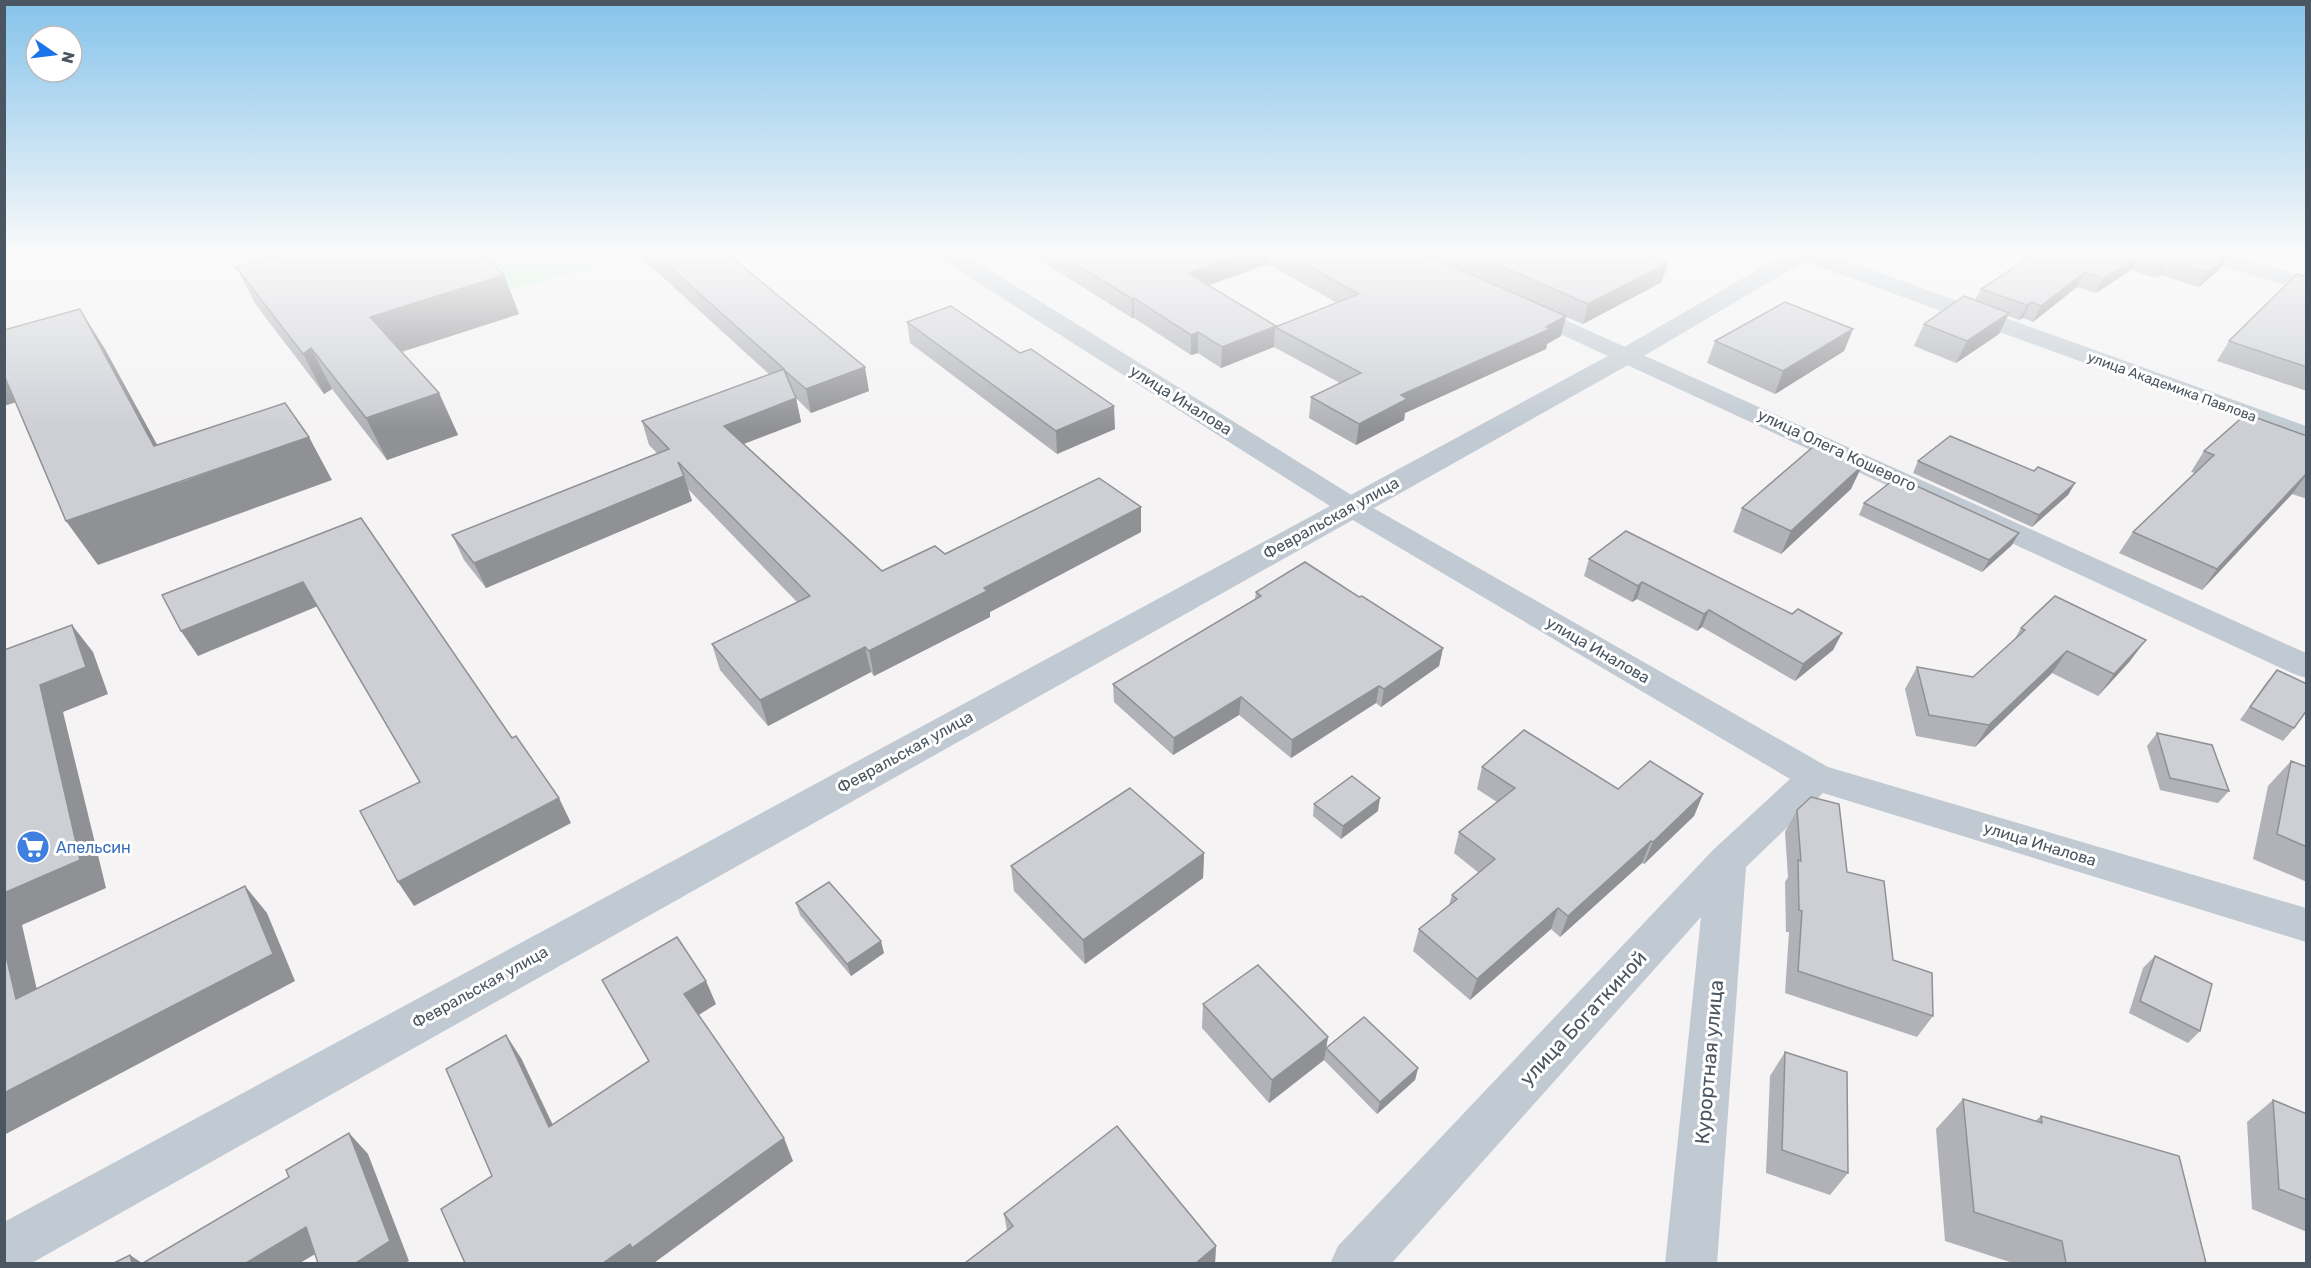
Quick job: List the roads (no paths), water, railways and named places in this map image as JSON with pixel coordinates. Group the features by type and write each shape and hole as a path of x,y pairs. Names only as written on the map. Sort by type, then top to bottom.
{"street":[{"name":"улица Иналова","path":"1039,311 1351,507 1816,777 2307,925"},
{"name":"улица Олега Кошевого","path":"1531,311 2307,666"},
{"name":"Февральская улица","path":"4,1250 1628,355 1703,311"},
{"name":"улица Академика Павлова","path":"1963,311 2307,435"},
{"name":"улица Богаткиной","path":"1356,1263 1727,861 1816,777"},
{"name":"Курортная улица","path":"1691,1263 1727,861"}],"place":[{"name":"Апельсин","path":"33,847"}]}
